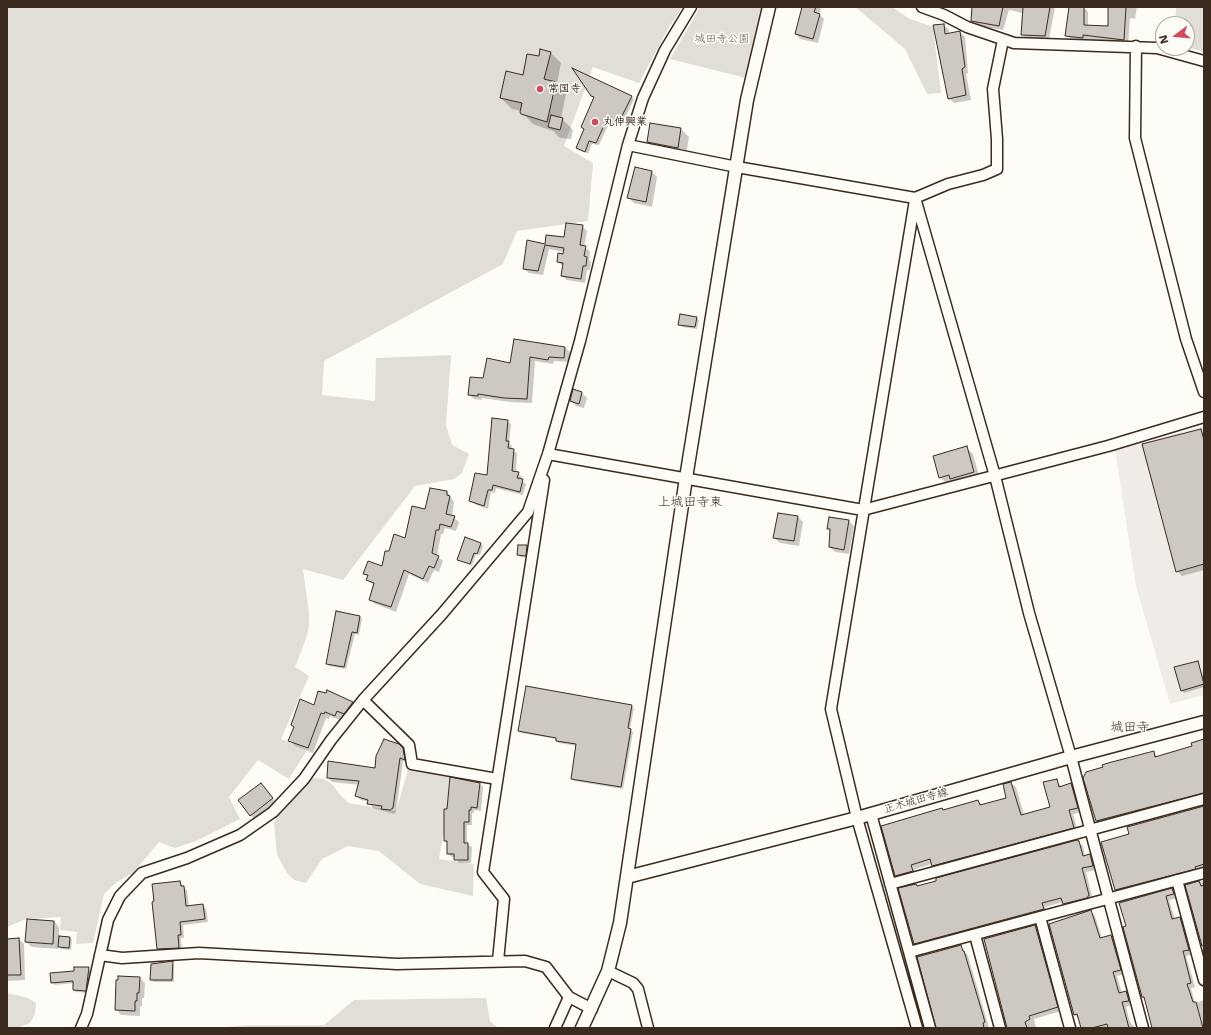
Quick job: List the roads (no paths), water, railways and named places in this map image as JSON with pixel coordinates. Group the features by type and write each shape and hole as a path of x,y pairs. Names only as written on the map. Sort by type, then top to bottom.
{"street":[{"path":"81,1028 87,1014 108,920 120,896 142,873 187,858 240,835 273,812 304,779 331,740 363,700 447,608 528,512 548,454 580,341 628,145 643,98 665,50 691,7"},
{"path":"582,1028 592,1009 608,971 620,923 686,478 749,94 769,7"},
{"path":"922,7 1003,40 1014,43 1136,46 1171,51 1204,61"},
{"path":"628,145 737,167 915,198 948,184 984,175 997,168 997,138 993,88 1003,40"},
{"path":"1136,46 1135,138 1186,339 1204,392"},
{"path":"915,198 995,476 1029,613 1071,757 1143,1028"},
{"path":"915,198 831,709 857,818 917,1028"},
{"path":"548,454 863,510 1108,446 1204,417"},
{"path":"498,960 504,899 483,872 548,454"},
{"path":"363,700 409,746 412,764 497,779"},
{"name":"正木城田寺線","path":"627,877 857,818 1071,757 1204,722"},
{"path":"890,884 1204,799"},
{"path":"871,814 930,1028"},
{"path":"909,952 1204,873"},
{"path":"1177,880 1204,980"},
{"path":"1040,917 1070,1028"},
{"path":"975,934 1000,1028"},
{"path":"100,955 122,958 199,953 397,964 498,960 525,961 546,967 569,997 592,1009"},
{"path":"608,971 633,983 638,989 648,1028"},
{"path":"555,1028 569,997"}],"place":[{"name":"常国寺","path":"540,89"},
{"name":"丸伸興業","path":"595,122"}],"district":[{"name":"上城田寺東","path":"690,503"},
{"name":"城田寺","path":"1130,728"}],"park label":[{"name":"城田寺公園","path":"722,39"}]}
